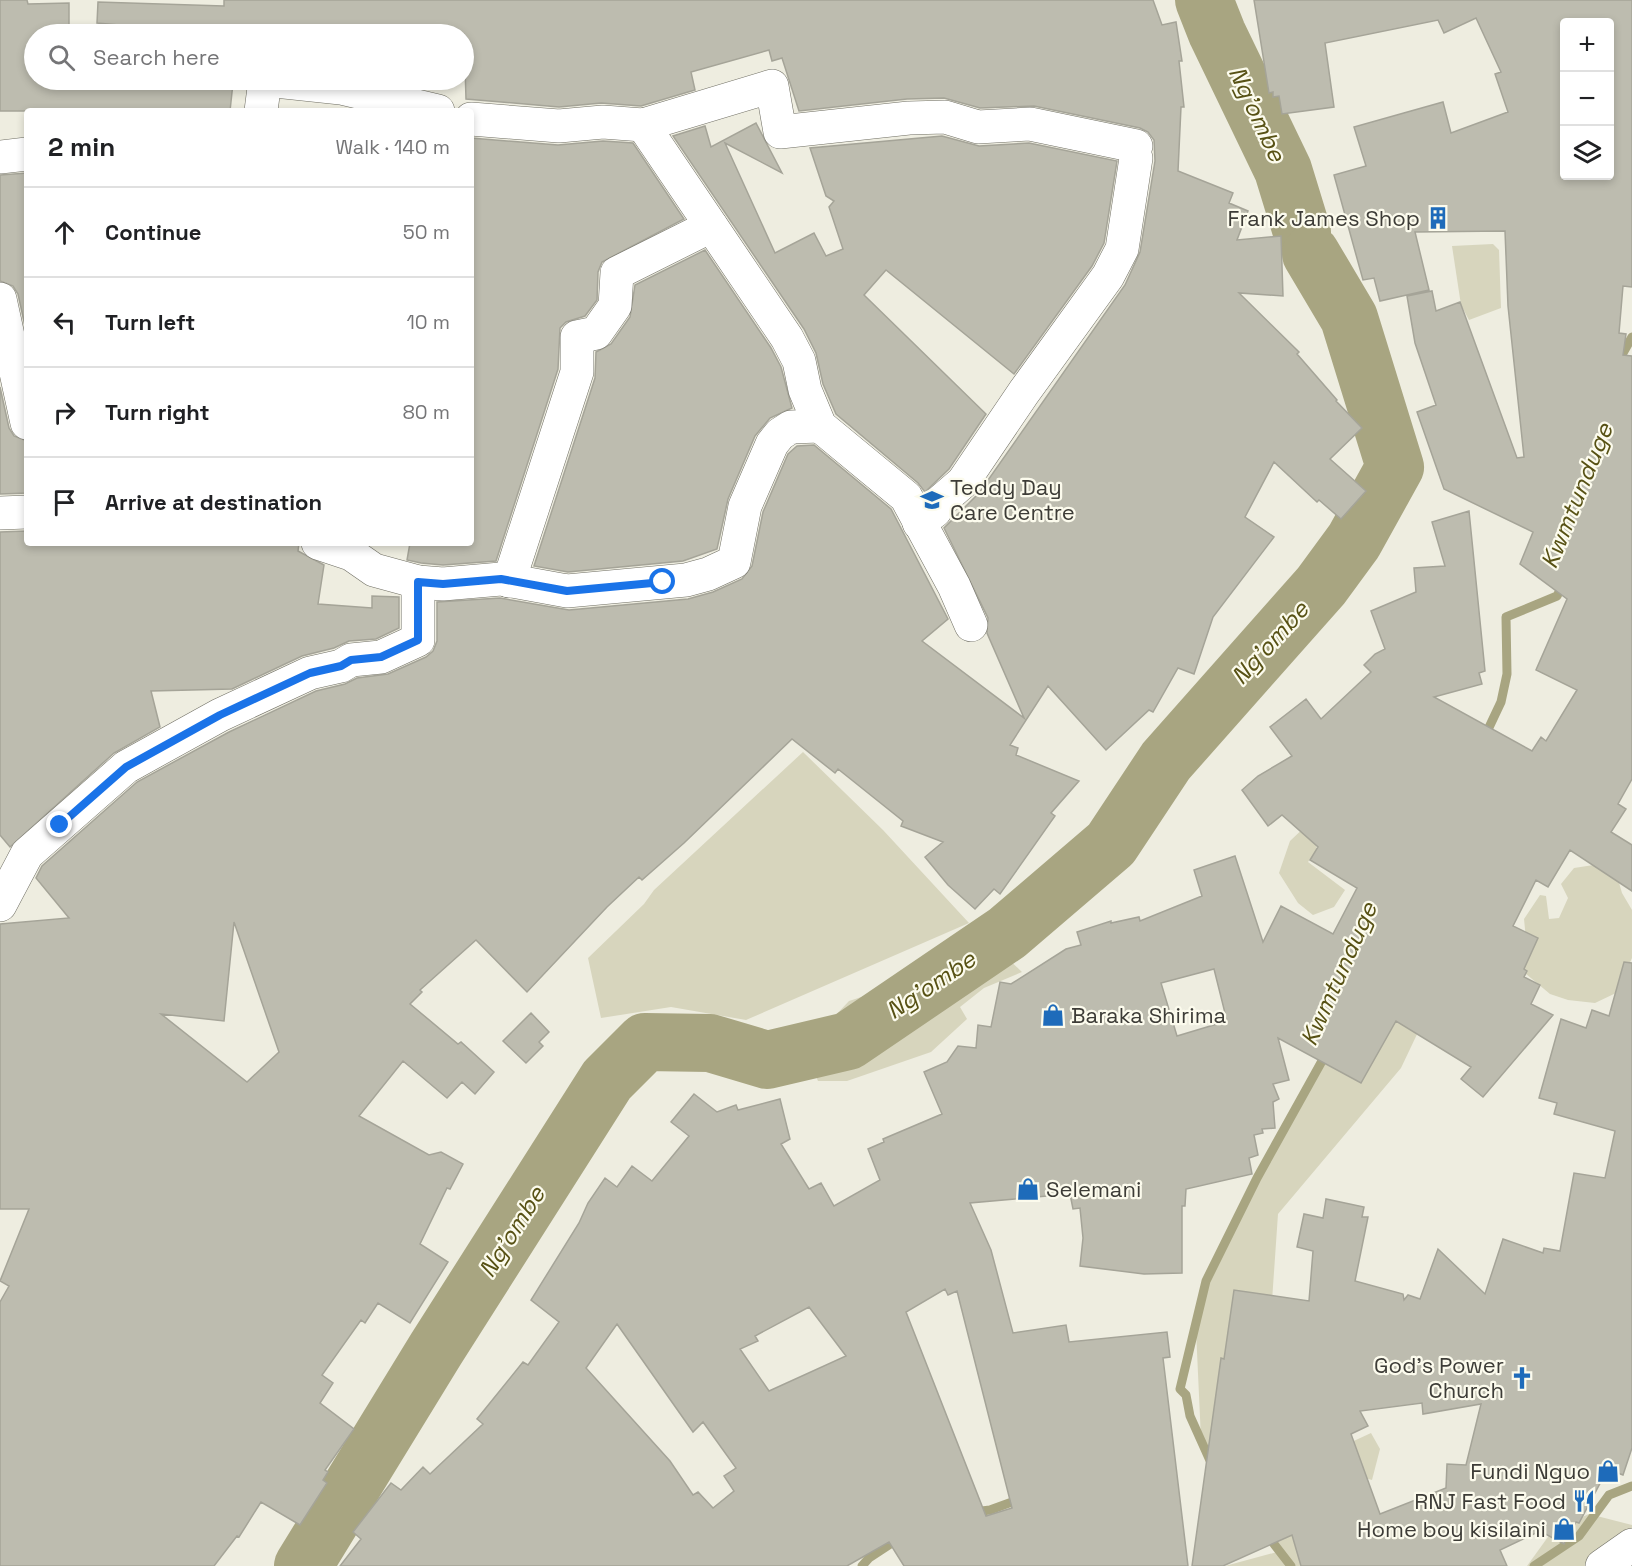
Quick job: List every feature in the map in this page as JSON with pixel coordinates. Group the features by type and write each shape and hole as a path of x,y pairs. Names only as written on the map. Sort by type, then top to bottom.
{"street":[{"path":"474,119 559,126 603,122 643,125 772,86 780,132 909,118 945,117 978,127 1030,124 1136,152 1122,249 1108,276 1024,392 963,482 941,501 935,511 919,523"},
{"path":"261,108 264,90"},
{"path":"349,90 425,108"},
{"path":"643,125 787,338 799,361 805,390 820,426 906,497 914,508 919,523 954,586 971,625"},
{"path":"0,158 24,154"},
{"path":"509,581 577,372 577,338 596,333 615,306 617,273 711,226"},
{"path":"0,299 24,409"},
{"path":"350,548 374,570 418,582 443,584 501,579 567,591 686,579 708,574 734,562 745,507 772,444 780,434 791,427 820,426"},
{"path":"0,513 24,512"},
{"path":"0,905 27,854 126,767 220,715 310,673 341,666 351,660 381,657 418,640 418,582"},
{"path":"1602,1566 1632,1545"}],"shaded area":[{"path":"1493,244 1499,250 1501,308 1469,320 1461,305 1452,246"},
{"path":"1479,733 1524,809 1401,1068 1278,1214 1264,1417 1291,1470 1371,1433 1380,1449 1372,1480 1365,1478 1355,1566 1225,1566 1277,1552 1201,1439 1195,1308"},
{"path":"803,752 883,830 969,923 746,1020 671,1007 601,1018 588,958 644,904 654,890"},
{"path":"1308,824 1317,849 1308,862 1345,890 1334,907 1313,915 1298,903 1279,873 1290,841"},
{"path":"1613,862 1622,893 1632,910 1632,958 1616,993 1595,1003 1568,1000 1550,994 1514,964 1526,939 1524,919 1540,895 1546,896 1549,919 1559,918 1568,898 1561,884 1574,868"},
{"path":"984,936 1022,972 984,988 960,1007 967,1019 931,1052 847,1081 818,1081 804,1049 849,1001 892,987 898,1001 936,968"},
{"path":"1589,1514 1632,1525 1632,1566 1527,1566 1553,1530"}],"building":[{"path":"0,0 27,0 28,4 69,3 69,24 24,24 24,90 232,90 230,108 24,108 24,111 0,111"},
{"path":"224,0 1153,0 1162,25 1176,22 1182,61 1179,61 1184,107 1181,107 1178,171 1233,193 1229,203 1248,211 1237,240 1281,236 1283,296 1239,293 1299,352 1297,354 1362,428 1330,459 1366,491 1341,519 1319,500 1317,502 1274,462 1245,517 1274,537 1213,617 1194,674 1178,668 1153,712 1149,710 1106,750 1048,686 1010,745 1018,748 1016,755 1079,781 1051,813 1055,816 1000,894 994,889 975,909 948,885 925,857 943,842 901,826 903,821 838,769 835,773 792,739 684,843 642,880 639,877 607,907 527,992 476,940 420,990 422,992 410,1004 458,1044 461,1042 494,1072 475,1094 462,1082 447,1098 403,1061 359,1116 429,1155 441,1152 463,1164 450,1189 447,1188 420,1244 448,1262 410,1323 378,1303 365,1323 361,1320 322,1375 333,1383 320,1403 354,1429 325,1470 328,1472 323,1480 327,1483 300,1525 261,1502 239,1537 237,1536 214,1566 0,1566 0,1302 9,1286 0,1281 29,1209 0,1209 0,924 69,918 36,878 42,866 137,782 229,732 316,691 345,684 357,678 388,674 426,657 433,651 437,641 437,602 500,598 569,610 688,599 713,592 742,579 752,566 763,512 788,454 797,446 814,445 891,509 948,619 922,641 1024,718 987,633 988,618 944,528 979,493 1125,285 1140,252 1155,161 1154,140 1148,132 1140,128 1034,106 980,108 944,98 907,99 799,111 782,58 772,61 769,50 691,72 695,90 641,106 601,103 559,107 466,99 466,90 474,90 474,24 108,24 97,23 98,2 224,6","holes":["234,922 279,1052 247,1082 161,1014 224,1021"]},
{"path":"1254,0 1632,0 1632,287 1623,286 1619,333 1626,334 1623,355 1632,356 1632,779 1618,804 1626,809 1611,832 1632,845 1632,891 1570,850 1548,887 1536,880 1513,926 1538,938 1524,969 1527,971 1524,977 1540,985 1531,1004 1553,1015 1483,1097 1461,1079 1471,1067 1396,1021 1361,1083 1278,1038 1289,1080 1273,1084 1279,1099 1273,1102 1275,1128 1262,1129 1263,1133 1254,1135 1258,1155 1249,1158 1252,1174 1186,1189 1185,1206 1182,1206 1182,1273 1144,1274 1080,1266 1083,1238 1080,1208 1073,1209 1070,1194 970,1203 991,1250 1013,1333 1066,1325 1069,1342 1167,1332 1170,1357 1163,1358 1188,1566 904,1566 889,1542 847,1566 340,1566 361,1539 353,1532 391,1483 401,1490 423,1467 430,1474 483,1424 477,1419 523,1362 528,1365 559,1322 531,1300 579,1223 588,1203 605,1178 617,1187 632,1166 652,1181 689,1136 671,1122 694,1094 717,1112 736,1105 738,1110 780,1099 790,1139 781,1144 809,1189 821,1183 834,1206 880,1180 868,1149 884,1142 883,1139 942,1114 924,1072 947,1062 958,1046 976,1048 978,1025 991,1027 1000,982 1011,984 1066,949 1081,945 1077,932 1111,921 1111,923 1139,917 1140,921 1202,896 1194,870 1235,856 1263,942 1281,906 1333,934 1357,888 1310,860 1318,847 1282,815 1268,826 1242,790 1258,776 1292,756 1270,727 1306,699 1321,719 1371,672 1364,665 1375,654 1385,649 1371,611 1416,592 1414,568 1445,566 1432,522 1469,511 1485,671 1479,673 1482,684 1434,697 1532,751 1541,737 1546,741 1577,690 1536,670 1567,599 1520,564 1533,532 1444,489 1417,412 1436,405 1415,343 1407,296 1432,291 1436,311 1460,302 1517,458 1524,457 1508,306 1505,231 1415,232 1429,290 1380,301 1374,278 1363,280 1334,175 1366,166 1354,127 1443,102 1451,133 1508,112 1495,74 1501,72 1476,18 1444,33 1438,20 1325,43 1334,107 1282,114 1279,96 1273,97 1273,92 1269,93","holes":["1214,969 1227,1021 1177,1036 1161,983","945,1289 948,1295 957,1291 1012,1508 986,1516 906,1312","809,1307 846,1356 769,1391 740,1349 758,1341 755,1336","617,1324 693,1432 703,1422 736,1468 724,1476 734,1491 713,1508 698,1492 693,1495 670,1461 586,1368"]},
{"path":"756,123 782,173 725,143 775,253 814,233 826,256 843,249 829,207 834,201 826,196 810,148 942,136 979,146 1029,143 1117,161 1104,243 1092,266 1014,374 886,270 864,295 986,414 949,469 925,492 918,483 836,414 823,384 816,353 804,329 673,136 705,126 711,147"},
{"path":"474,138 558,145 603,141 633,143 684,219 602,262 598,272 597,300 585,316 566,322 560,328 558,369 496,561 443,565 407,560 409,546 474,546"},
{"path":"24,173 24,321 18,294 13,286 0,281 0,175"},
{"path":"705,250 771,348 781,367 792,408 770,418 755,436 728,499 717,549 683,561 568,572 534,566 595,378 596,352 611,344 630,317 635,285"},
{"path":"0,387 9,428 14,436 24,440 24,493 0,494"},
{"path":"24,531 24,546 299,546 298,551 324,565 318,604 372,608 372,596 399,597 399,628 376,639 349,641 334,648 302,656 232,689 151,691 160,727 114,753 10,847 0,835 0,532"},
{"path":"1624,962 1632,963 1632,1448 1623,1475 1615,1472 1612,1479 1604,1476 1579,1523 1576,1522 1564,1544 1540,1531 1500,1550 1507,1566 1301,1566 1292,1535 1223,1566 1192,1566 1221,1358 1224,1359 1234,1290 1309,1301 1313,1251 1297,1247 1304,1214 1323,1218 1326,1199 1364,1207 1362,1217 1368,1217 1355,1281 1403,1294 1404,1300 1408,1295 1420,1299 1438,1249 1485,1294 1503,1239 1543,1253 1544,1248 1560,1251 1574,1173 1605,1178 1615,1131 1554,1114 1557,1103 1539,1098 1561,1019 1586,1028 1592,1010 1609,1016","holes":["1422,1403 1423,1414 1481,1404 1466,1465 1447,1464 1446,1488 1380,1514 1351,1434 1368,1426 1360,1411"]},
{"path":"531,1013 549,1032 539,1042 543,1046 526,1063 503,1041"}],"waterway":[{"name":"Ng'ombe","path":"1204,0 1217,33 1283,170 1302,232"},
{"name":"Ng'ombe","path":"303,1566 436,1349 607,1080 645,1042 710,1043 767,1060 848,1041 1007,933 1111,844 1166,761 1321,586 1354,541 1395,467 1349,318 1311,254"},
{"path":"1619,360 1632,337"},
{"name":"Kwmtunduge","path":"1484,738 1501,702 1507,674 1506,617 1557,596 1564,582"},
{"name":"Kwmtunduge","path":"1212,1465 1190,1416 1186,1395 1180,1389 1206,1281 1257,1178 1327,1052"},
{"path":"1534,1566 1579,1536 1609,1495 1632,1486"},
{"path":"973,1512 990,1510 1020,1499"},
{"name":"Kwmtunduge","path":"1267,1535 1291,1566"},
{"path":"862,1566 869,1558 901,1537"}],"place":[{"name":"Frank James Shop","path":"1438,218"},
{"name":"Teddy Day Care Centre","path":"932,500"},
{"name":"Baraka Shirima","path":"1053,1015"},
{"name":"Selemani","path":"1028,1189"},
{"name":"God's Power Church","path":"1522,1378"},
{"name":"Fundi Nguo","path":"1608,1471"},
{"name":"RNJ Fast Food","path":"1584,1501"},
{"name":"Home boy kisilaini","path":"1564,1529"}],"route":[{"path":"60,825 126,767 220,715 310,673 341,666 351,660 381,657 418,640 420,592 418,582 443,584 501,579 546,588 581,591 603,586 663,582"}]}
